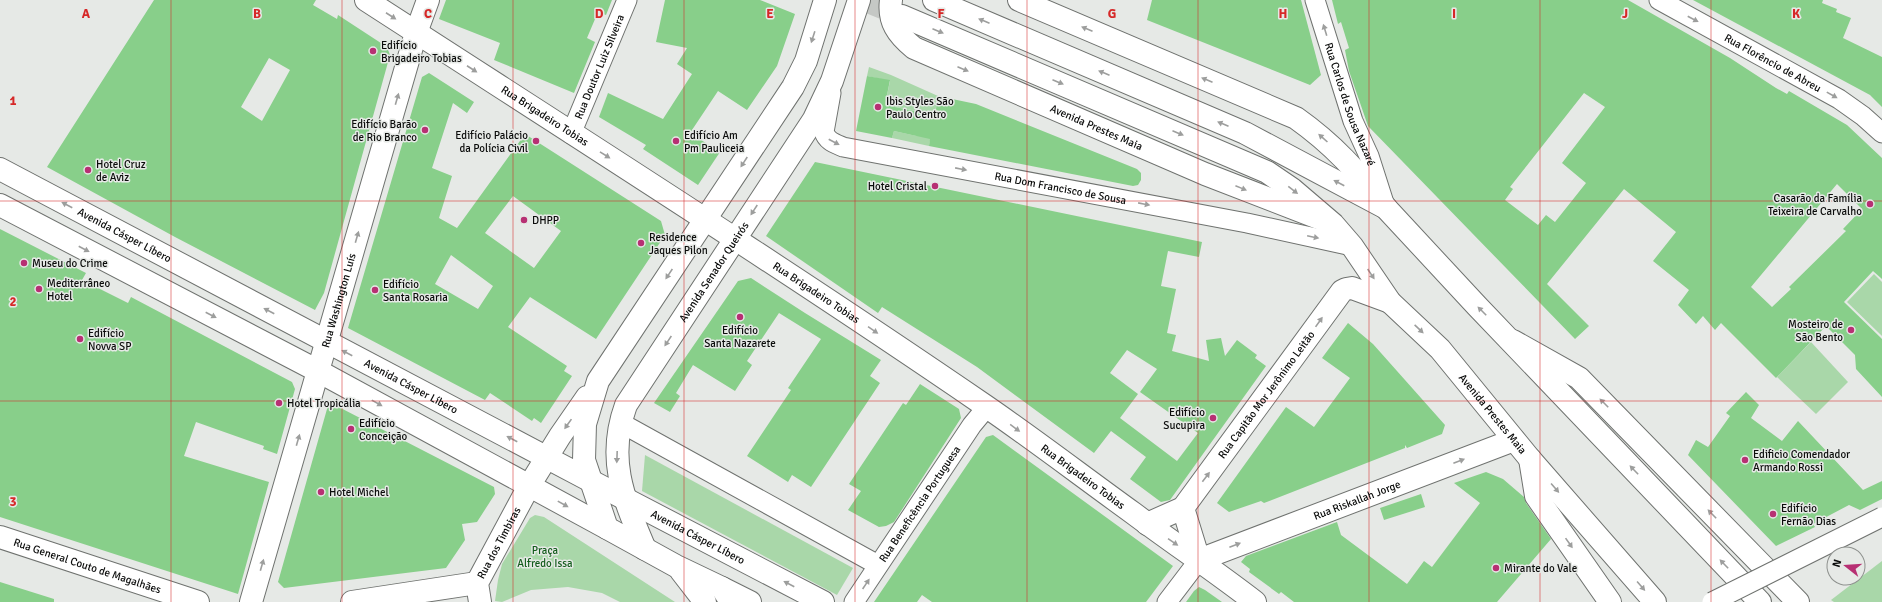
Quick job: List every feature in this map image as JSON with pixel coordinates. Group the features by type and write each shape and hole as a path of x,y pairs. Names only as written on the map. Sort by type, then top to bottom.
{"main road":[{"name":"Rua Brigadeiro Tobias","path":"366,0 571,134 736,238 987,407 1255,602"},
{"name":"Rua Washington Luís","path":"251,602 416,33 428,0"},
{"path":"607,528 584,460 584,437 588,412 598,380 794,87 806,61 825,0"},
{"name":"Avenida Senador Queirós","path":"645,549 624,498 617,466 620,423 626,405 814,119 832,82 859,0"},
{"path":"934,0 1245,133 1386,208"},
{"path":"1019,0 1296,118 1320,135 1357,171 1386,208 1760,602"},
{"name":"Avenida Prestes Maia","path":"896,8 1267,172 1292,189 1334,224 1352,246 1390,302 1440,349 1530,459 1654,602"},
{"name":"Avenida Cásper Líbero","path":"0,169 823,602"},
{"path":"0,205 318,371 607,528 726,595 750,602"},
{"name":"Rua Capitão Mor Jerônimo Leitão","path":"1147,524 1183,508 1342,292 1346,289 1352,288 1390,302"},
{"path":"1509,338 1579,378 1798,602"},
{"name":"Rua dos Timbiras","path":"479,593 529,486 546,457 598,380"},
{"name":"Rua Riskallah Jorge","path":"1199,560 1514,440"},
{"path":"1530,459 1536,496 1603,600"},
{"path":"1183,508 1199,560"},
{"name":"Rua General Couto de Magalhães","path":"0,537 189,600"},
{"path":"676,566 695,587 705,602"},
{"path":"352,602 479,593"}],"street":[{"name":"Rua Doutor Luiz Silveira","path":"571,134 627,0"},
{"name":"Rua Carlos de Sousa Nazaré","path":"1316,0 1353,121 1369,156 1386,208"},
{"name":"Rua Florêncio de Abreu","path":"1659,0 1839,99 1864,116 1882,133"},
{"name":"Rua Dom Francisco de Sousa","path":"832,82 830,108 824,132 826,138 843,147 1247,223 1352,246"},
{"name":"Rua Beneficência Portuguesa","path":"854,602 972,425 987,407"},
{"path":"620,423 878,565"},
{"path":"1712,602 1882,517"},
{"path":"1167,602 1199,560"}],"green space":[{"path":"869,67 938,96 929,146 892,138 894,131 917,136 922,112 885,105 890,81 867,76"},
{"path":"1874,274 1882,282 1882,336 1847,302"},
{"path":"1811,342 1848,382 1816,414 1777,377"},
{"path":"645,455 853,568 837,595 642,491"},
{"name":"Praça Alfredo Issa","path":"535,515 544,517 675,602 620,602 602,593 568,587 531,590 502,602 495,601 502,564 530,518"},
{"path":"1882,561 1882,602 1834,602 1831,600 1849,586 1866,586 1866,573"}],"building":[{"path":"154,0 316,0 313,5 337,19 338,15 387,47 390,55 324,293 315,310 175,237 47,167","holes":["269,58 290,70 262,121 241,107"]},
{"path":"446,0 612,0 606,15 598,12 587,38 595,42 574,93 494,60 500,43 439,19"},
{"path":"665,0 760,0 795,14 777,66 747,110 718,91 690,133 720,152 698,185 643,149 646,145 599,117 608,93 663,119 692,74 677,64 687,48 656,42"},
{"path":"1152,0 1301,0 1321,75 1310,85 1147,20"},
{"path":"1332,0 1628,0 1730,58 1776,88 1787,94 1789,91 1847,125 1882,158 1882,279 1873,271 1844,302 1882,339 1882,397 1856,369 1855,355 1826,326 1776,378 1721,323 1715,330 1703,316 1696,324 1678,305 1689,290 1653,261 1676,232 1624,189 1547,284 1589,326 1575,339 1368,126 1349,71 1345,50 1349,48 1341,22 1338,24","holes":["1584,93 1605,107 1562,163 1586,183 1555,222 1546,215 1538,225 1505,200 1513,189 1510,187","1837,184 1862,209 1843,229 1846,231 1789,287 1791,289 1772,307 1751,287"]},
{"path":"1693,0 1823,0 1822,3 1837,9 1836,12 1851,18 1843,38 1882,57 1882,107 1870,95"},
{"path":"429,73 474,102 467,113 453,103 432,168 452,176 439,218 457,228 525,134 661,221 665,235 596,339 530,297 508,327 567,366 564,371 572,376 541,423 534,418 532,421 490,393 485,400 348,328 422,77","holes":["513,196 561,231 534,268 485,233","451,255 493,286 478,309 435,284"]},
{"path":"867,76 890,80 885,105 935,115 938,96 976,104 1137,169 1141,173 1141,180 1138,185 1133,186 929,146 930,139 894,131 892,138 856,131"},
{"path":"815,162 1202,242 1199,257 1168,251 1161,286 1176,289 1167,333 1176,335 1172,351 1209,361 1206,340 1221,338 1225,356 1237,340 1257,355 1255,358 1266,366 1170,500 1161,502 1130,479 1146,457 1111,431 1094,453 977,367 882,307 878,313 766,236","holes":["1127,350 1157,369 1140,392 1198,433 1177,461 1120,418 1138,394 1110,373"]},
{"path":"0,229 86,273 82,280 128,303 131,297 292,382 295,389 277,454 263,449 264,446 196,422 184,456 269,482 238,594 0,517"},
{"path":"751,278 881,360 870,376 880,383 811,487 792,475 788,482 747,456 791,390 788,388 821,339 779,313 747,361 752,365 735,391 693,365 676,393 680,396 670,412 654,403 738,281"},
{"path":"1348,323 1373,344 1445,425 1442,434 1407,448 1405,445 1405,448 1264,503 1261,501 1229,512 1217,503 1286,407 1314,427 1350,378 1322,358"},
{"path":"920,384 959,409 961,418 894,522 886,526 879,527 848,510 861,491 849,484 903,403 906,405"},
{"path":"1746,392 1759,405 1751,418 1782,441 1798,421 1863,490 1882,481 1882,499 1860,510 1849,505 1813,524 1815,527 1776,546 1688,455 1696,440 1708,447 1730,416 1726,413"},
{"path":"329,402 494,487 495,494 477,522 462,524 465,540 446,568 284,588 278,582"},
{"path":"993,435 1173,566 1146,602 932,602 922,595 917,602 874,602 986,437"},
{"path":"1486,472 1503,479 1524,497 1526,503 1551,539 1497,602 1294,602 1281,592 1279,594 1249,572 1250,569 1241,562 1246,556 1337,522 1341,535 1407,584 1424,561 1432,567 1480,503 1454,483"},
{"path":"1421,494 1425,507 1384,520 1380,508"},
{"path":"0,582 54,599 54,602 0,602"},
{"path":"1199,587 1205,590 1222,602 1186,602"}],"tunnel":[{"path":"863,0 902,16"}],"place":[{"name":"Edifício Brigadeiro Tobias","path":"373,51"},
{"name":"Ibis Styles São Paulo Centro","path":"878,107"},
{"name":"Edifício Barão de Rio Branco","path":"425,130"},
{"name":"Edifício Palácio da Polícia Civil","path":"536,141"},
{"name":"Edifício Am Pm Pauliceia","path":"676,141"},
{"name":"Hotel Cruz de Aviz","path":"88,170"},
{"name":"Hotel Cristal","path":"935,186"},
{"name":"Casarão da Família Teixeira de Carvalho","path":"1870,204"},
{"name":"DHPP","path":"524,220"},
{"name":"Residence Jaques Pilon","path":"641,243"},
{"name":"Museu do Crime","path":"24,263"},
{"name":"Mediterrâneo Hotel","path":"39,289"},
{"name":"Edifício Santa Rosaria","path":"375,290"},
{"name":"Edifício Santa Nazarete","path":"740,317"},
{"name":"Mosteiro de São Bento","path":"1851,330"},
{"name":"Edifício Novva SP","path":"80,339"},
{"name":"Hotel Tropicália","path":"279,403"},
{"name":"Edifício Sucupira","path":"1213,418"},
{"name":"Edifício Conceição","path":"351,429"},
{"name":"Edificio Comendador Armando Rossi","path":"1745,460"},
{"name":"Hotel Michel","path":"321,492"},
{"name":"Edifício Fernão Dias","path":"1773,514"},
{"name":"Mirante do Vale","path":"1496,568"}]}
